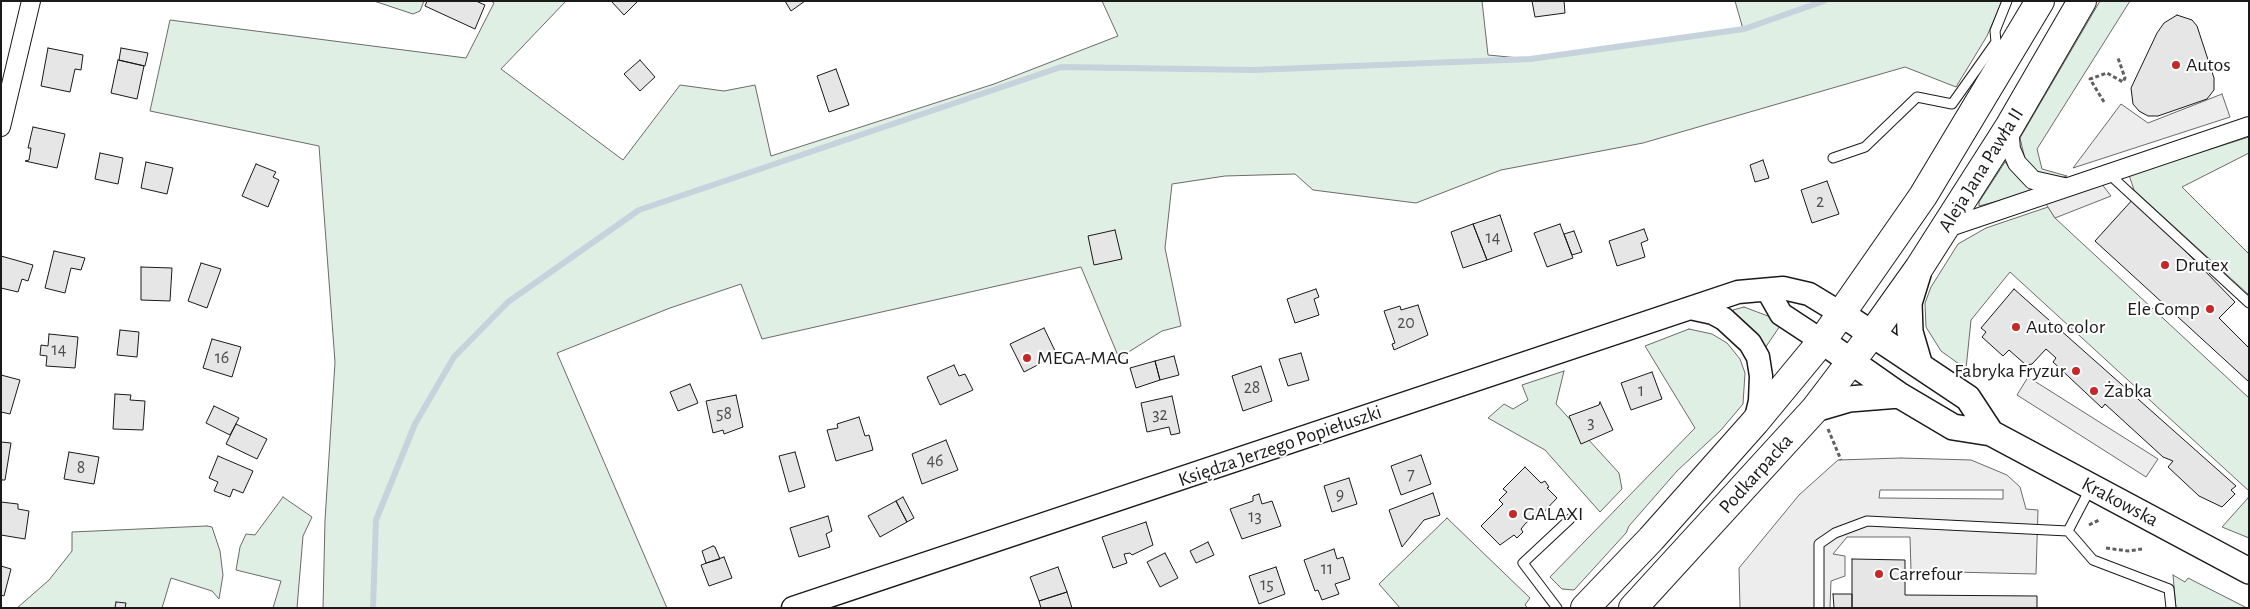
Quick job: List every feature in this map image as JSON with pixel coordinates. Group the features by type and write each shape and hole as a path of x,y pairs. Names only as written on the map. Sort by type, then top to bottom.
{"main road":[{"name":"Aleja Jana Pawła II","path":"1872,334 1919,268 2010,127 2082,1"},
{"name":"Aleja Jana Pawła II","path":"1822,341 1923,196 1957,117 2016,27"},
{"path":"1919,268 1909,303 1909,312 1910,332 1920,366"},
{"name":"Księdza Jerzego Popiełuszki","path":"1842,314 1872,334"},
{"name":"Podkarpacka","path":"1633,608 1822,419 1850,362 1872,334"},
{"name":"Krakowska","path":"1872,334 1968,398 1991,433"},
{"path":"1822,341 1850,362"},
{"name":"Podkarpacka","path":"1585,608 1651,539 1755,422 1822,341"},
{"name":"Krakowska","path":"1850,362 1899,395 1953,427 1991,433 2249,571"},
{"path":"1822,419 1849,399 1899,395"}],"street":[{"path":"1,127 31,1"},
{"path":"1944,229 2064,187 2110,175 2249,126"},
{"path":"2010,127 2011,149 2017,163 2033,180 2064,187"},
{"name":"Księdza Jerzego Popiełuszki","path":"793,608 1738,292 1783,288 1810,294 1842,314"},
{"path":"1768,290 1782,314 1822,341"},
{"path":"1690,308 1713,313 1724,319 1750,343 1758,357 1761,376 1760,401 1755,422"}],"lane":[{"path":"2007,1 1995,31 2016,27"},
{"path":"1833,158 1865,147 1916,97 1957,117 2016,27"},
{"path":"2110,175 2249,303"},
{"path":"2068,531 2091,486"},
{"path":"1557,608 1523,563 1570,519"},
{"path":"1819,608 1819,544 1835,533 1867,521 2068,531 2093,560 2169,589 2172,608"}],"path":[{"path":"2104,102 2090,78 2107,73 2123,82 2125,78 2118,58"},
{"path":"1822,419 1841,460"},
{"path":"2085,533 2088,526 2099,520"},
{"path":"2102,548 2128,551 2142,549"}],"green space":[{"path":"374,1 424,1 420,11 413,14"},
{"path":"491,1 566,1 501,69 623,160 680,85 724,91 755,85 771,156 994,84 1118,36 1102,1 1482,1 1488,55 1530,59 1743,29 1735,1 2002,1 1987,36 1956,87 1905,67 1643,143 1501,170 1416,203 1313,190 1295,174 1225,176 1172,184 1165,248 1181,326 1162,331 1119,358 1081,267 762,339 741,284 670,308 557,353 667,608 323,608 325,520 335,362 319,146 150,111 170,20 466,58 494,3"},
{"path":"2100,1 2130,1 2037,149 2042,169 2067,176 2057,179 2034,171 2025,159 2020,138"},
{"path":"2249,137 2249,153 2182,187 2249,254 2249,295 2134,190 2129,175"},
{"path":"2005,162 2024,184 2033,190 2032,192 1979,206 1979,202"},
{"path":"2048,207 2055,218 2249,398 2249,491 2010,272 1971,320 1966,369 1941,351 1926,327 1925,303 1931,287 1958,244 1986,228"},
{"path":"1744,307 1768,316 1780,326 1763,351 1735,318 1733,310"},
{"path":"1689,329 1712,334 1727,343 1740,359 1745,373 1743,404 1721,430 1677,471 1629,526 1626,533 1574,590 1562,589 1550,577 1695,428 1645,346"},
{"path":"1564,371 1556,404 1619,473 1622,489 1600,512 1545,450 1488,418 1504,404 1513,409 1528,400 1522,385"},
{"path":"283,497 312,517 303,536 297,608 273,608 281,581 236,570 240,547 246,534 255,535"},
{"path":"2249,499 2249,538 2222,527"},
{"path":"1447,518 1530,598 1525,605 1528,608 1400,608 1379,584"},
{"path":"212,527 220,551 223,575 219,599 212,591 171,578 162,608 17,608 49,580 72,551 72,532"},
{"path":"2173,575 2185,582 2188,578 2247,608 2176,608"}],"shaded area":[{"path":"2222,94 2230,117 2073,168 2121,104 2148,123"},
{"path":"2101,183 2111,196 2055,218 2046,204"},
{"path":"2028,377 2158,459 2146,477 2017,395"},
{"path":"1901,458 1971,460 2007,475 2020,487 2026,509 2038,510 2036,574 1911,571 1910,537 1847,537 1833,554 1845,556 1845,576 1831,581 1830,608 1740,608 1739,568 1799,495 1838,460","holes":["1880,490 2003,490 2003,499 1879,498"]}],"building":[{"path":"427,1 476,1 485,5 475,29 425,6"},
{"path":"611,1 638,1 624,15"},
{"path":"785,1 805,1 791,11"},
{"path":"1532,1 1564,1 1565,13 1535,17"},
{"name":"Autos","path":"2177,15 2192,20 2197,26 2214,78 2214,90 2207,99 2158,116 2148,116 2139,111 2133,104 2131,88 2157,33 2164,23"},
{"path":"48,48 83,55 81,70 75,69 70,92 41,86"},
{"path":"121,48 148,53 145,66 119,60"},
{"path":"118,60 144,66 137,99 111,93"},
{"path":"640,60 655,77 640,91 624,74"},
{"path":"836,69 849,105 829,112 817,76"},
{"path":"33,127 65,134 57,168 25,161 29,160 31,148 28,148"},
{"path":"100,153 123,158 118,184 95,179"},
{"path":"1763,160 1769,178 1755,182 1750,165"},
{"path":"146,162 173,168 167,194 141,188"},
{"path":"256,164 276,172 273,177 279,180 268,207 242,196"},
{"path":"1827,181 1839,214 1812,223 1801,190"},
{"path":"2134,198 2235,302 2219,318 2249,348 2249,382 2095,241"},
{"path":"1500,215 1512,251 1487,260 1473,224"},
{"path":"1473,224 1487,260 1463,268 1451,232"},
{"path":"1560,224 1573,258 1547,267 1534,233"},
{"path":"1644,229 1648,240 1641,243 1645,257 1617,266 1609,241"},
{"path":"1115,230 1122,259 1094,265 1088,236"},
{"path":"1574,231 1582,252 1572,255 1564,234"},
{"path":"54,251 85,258 81,270 71,268 65,293 45,288"},
{"path":"1,256 33,265 28,281 22,279 18,292 1,288"},
{"path":"201,263 221,269 207,308 188,301"},
{"path":"141,267 172,268 170,301 141,300"},
{"path":"1316,289 1319,297 1314,299 1319,315 1295,323 1287,299"},
{"path":"2014,289 2236,486 2231,490 2235,494 2222,507 2199,496 2168,467 2173,461 2163,457 2105,404 2102,408 2053,362 2056,358 2046,349 2032,364 2026,365 2009,350 2003,356 1982,337 1986,332 1981,328"},
{"path":"1418,305 1428,335 1394,350 1392,344 1395,343 1384,311 1400,306 1401,310"},
{"path":"1044,328 1057,355 1024,372 1010,344"},
{"path":"120,330 139,332 137,357 117,355"},
{"path":"49,334 78,337 75,368 46,366 47,356 40,355 41,345 48,346"},
{"path":"212,339 241,347 232,377 203,368"},
{"path":"1301,353 1309,380 1288,386 1279,359"},
{"path":"1174,356 1179,375 1160,380 1155,361"},
{"path":"1155,361 1160,380 1136,388 1130,368"},
{"path":"954,365 959,376 965,374 973,390 940,405 927,377"},
{"path":"1261,366 1272,401 1243,411 1232,376"},
{"path":"1652,372 1662,399 1631,410 1621,383"},
{"path":"1,375 20,380 10,414 1,412"},
{"path":"690,384 698,403 678,411 670,392"},
{"path":"115,394 131,395 130,400 145,401 143,430 113,429"},
{"path":"736,395 743,427 724,434 723,430 713,433 706,401"},
{"path":"1172,396 1180,433 1171,435 1169,427 1147,432 1141,403"},
{"path":"1600,402 1613,430 1581,444 1569,416 1599,405"},
{"path":"214,406 239,418 230,435 206,423"},
{"path":"859,417 865,436 869,435 873,450 836,461 827,430 838,428 837,424"},
{"path":"236,424 267,439 257,459 226,444"},
{"path":"946,440 958,470 922,484 912,454"},
{"path":"1,442 11,443 5,480 1,480"},
{"path":"69,452 99,457 94,484 64,479"},
{"path":"795,452 805,487 789,492 779,456"},
{"path":"1421,455 1431,484 1401,495 1391,466"},
{"path":"218,456 253,471 243,493 233,489 230,497 214,491 218,482 209,478"},
{"path":"1525,467 1541,483 1545,481 1549,487 1547,488 1557,498 1539,517 1536,514 1525,524 1521,529 1523,532 1517,538 1514,535 1500,545 1481,526 1503,504 1499,500 1507,492 1503,489"},
{"path":"1349,478 1357,504 1332,512 1324,486"},
{"path":"1433,493 1440,515 1424,520 1402,547 1389,510"},
{"path":"1259,494 1262,504 1272,501 1281,526 1242,539 1230,509 1253,501 1253,496"},
{"path":"903,497 914,518 907,522 896,501"},
{"path":"896,501 907,522 880,537 868,516"},
{"path":"1,502 18,504 18,509 29,511 25,539 1,535"},
{"path":"828,516 832,531 826,534 830,547 799,557 790,528"},
{"path":"1146,522 1153,545 1132,555 1130,553 1124,554 1127,563 1113,568 1102,537"},
{"path":"1208,542 1214,555 1196,563 1190,551"},
{"path":"713,546 720,559 706,563 702,551"},
{"path":"1334,549 1337,559 1343,557 1350,579 1335,584 1339,594 1322,600 1318,590 1315,591 1304,560"},
{"path":"1165,553 1178,578 1160,587 1147,562"},
{"path":"724,557 732,578 709,586 701,565"},
{"name":"Carrefour","path":"1852,559 1905,560 1905,595 2037,596 2037,608 1852,608"},
{"path":"1,566 11,569 4,596 1,595"},
{"path":"1058,567 1067,592 1039,601 1030,577"},
{"path":"1276,567 1285,594 1259,604 1249,576"},
{"path":"1067,592 1072,608 1041,608 1039,601"},
{"path":"1833,594 1852,594 1852,608 1834,608"},
{"path":"116,602 126,603 125,608 115,608"}],"waterway":[{"path":"373,608 376,520 415,424 454,357 508,302 639,210 1061,67 1253,70 1530,59 1744,29 1824,1"}],"place":[{"name":"Autos","path":"2176,65"},
{"name":"Drutex","path":"2165,265"},
{"name":"Ele Comp","path":"2210,309"},
{"name":"Auto color","path":"2016,327"},
{"name":"MEGA-MAG","path":"1027,358"},
{"name":"Fabryka Fryzur","path":"2076,371"},
{"name":"Żabka","path":"2094,391"},
{"name":"GALAXI","path":"1513,514"},
{"name":"Carrefour","path":"1879,574"}]}
